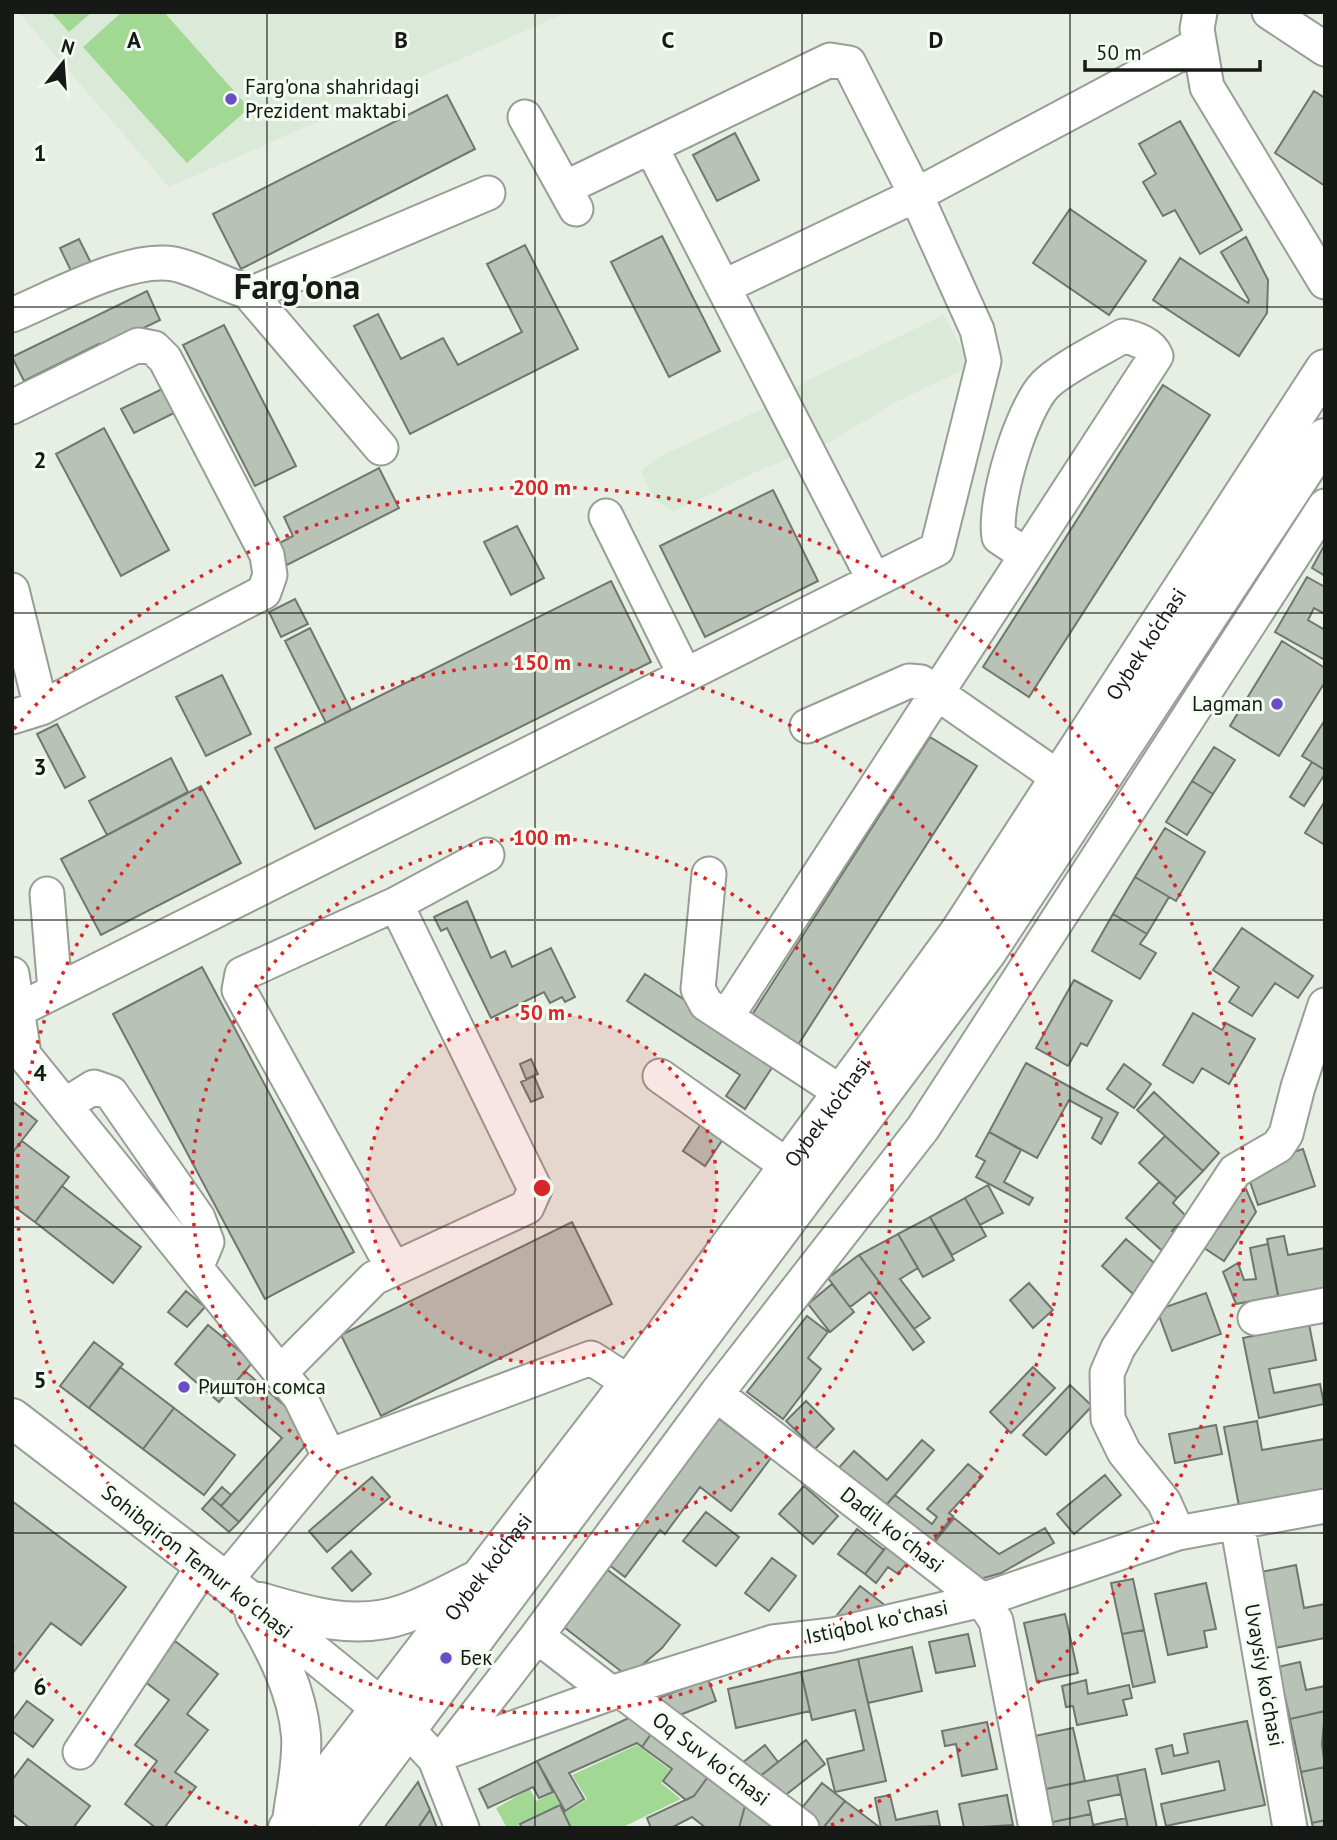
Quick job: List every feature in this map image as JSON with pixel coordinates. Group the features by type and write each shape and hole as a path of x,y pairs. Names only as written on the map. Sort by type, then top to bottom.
{"main road":[{"name":"Oybek ko‘chasi","path":"333,1828 394,1719 478,1580 630,1383 958,933 1325,369"},
{"name":"Oybek ko‘chasi","path":"290,1825 394,1719 986,953 1325,438"},
{"name":"Sohibqiron Temur koʻchasi","path":"12,1418 225,1581 394,1719"},
{"path":"225,1581 307,1616 360,1623 403,1614 478,1580"},
{"path":"225,1581 275,1650 294,1696 301,1738 290,1825"}],"street":[{"path":"1269,12 1325,48"},
{"path":"723,287 916,195 1195,24 1207,87 1325,282"},
{"path":"18,1010 937,549 984,361 977,330 916,195 849,63 830,60 651,147 570,198 525,117"},
{"path":"651,147 874,580"},
{"path":"12,314 135,264 171,264 205,272 255,292 488,192"},
{"path":"247,291 381,448"},
{"path":"727,1016 1156,356 1153,349 1133,337 1123,336 1045,384 1024,416 995,519 999,537 1026,555"},
{"path":"12,407 138,345 154,348 165,359 261,543 271,575 264,592 26,712 12,590"},
{"path":"442,1755 537,1636 716,1394 923,1128 1325,506"},
{"path":"606,516 685,675"},
{"path":"807,726 909,681 920,682 1059,778"},
{"path":"393,1268 239,990 242,974 396,904 487,855"},
{"path":"709,874 698,989 706,1004 842,1093"},
{"path":"47,894 55,991"},
{"path":"280,1373 374,1278 527,1207 535,1189 396,904"},
{"path":"12,974 24,1055 300,1397 329,1456"},
{"path":"1178,1533 1164,1502 1124,1452 1108,1419 1107,1373 1118,1348 1235,1171 1243,1163 1278,1146 1286,1134 1298,1087 1325,1005"},
{"path":"660,1076 789,1167"},
{"path":"65,1105 94,1087 111,1093 198,1218 207,1242 196,1268"},
{"path":"1255,1318 1325,1305"},
{"path":"80,1752 329,1456 591,1358 630,1383"},
{"name":"Dadil koʻchasi","path":"716,1394 982,1600 996,1621 1036,1828"},
{"name":"Istiqbol koʻchasi","path":"442,1755 616,1692 773,1642 832,1635 982,1600 1178,1533 1325,1506"},
{"name":"Uvaysiy koʻchasi","path":"1237,1522 1290,1828"},
{"name":"Oq Suv koʻchasi","path":"537,1636 802,1828"},
{"path":"394,1719 442,1755 462,1828"}],"shaded area":[{"name":"Farg'ona shahridagi Prezident maktabi","path":"18,12 568,12 169,187"},
{"path":"944,315 971,366 896,402 830,442 756,472 673,512 653,497 641,471 661,456 762,409 804,382"}],"green space":[{"path":"51,12 92,12 69,32"},
{"path":"122,12 164,12 249,108 187,163 83,47"},
{"path":"637,1745 670,1770 661,1783 681,1799 621,1828 571,1828 560,1805 513,1828 507,1828 496,1808 530,1789 536,1801 553,1793 566,1812 587,1799 572,1775"}],"building":[{"path":"1314,91 1325,98 1325,186 1275,153"},
{"path":"447,95 475,149 241,269 213,214"},
{"path":"1180,121 1242,230 1200,254 1175,210 1163,216 1143,182 1156,174 1139,144"},
{"path":"735,133 759,180 717,201 693,155"},
{"path":"1070,209 1146,261 1109,315 1033,263"},
{"path":"662,236 720,351 669,377 611,262"},
{"path":"1246,237 1268,280 1267,313 1239,356 1153,300 1180,258 1248,303 1249,300 1221,252"},
{"path":"79,239 93,267 74,277 60,248"},
{"path":"525,245 578,349 410,434 354,326 378,314 401,359 443,338 458,365 522,332 487,264"},
{"path":"147,291 160,320 101,349 99,344 24,381 12,357"},
{"path":"224,325 296,466 255,486 183,345"},
{"path":"1163,385 1210,415 1029,697 983,667"},
{"path":"162,389 174,413 134,433 121,409"},
{"path":"104,428 169,550 121,576 56,454"},
{"path":"379,468 399,508 287,565 276,545 293,536 284,517"},
{"path":"773,490 818,581 705,637 660,546"},
{"path":"517,526 544,578 511,595 484,542"},
{"path":"1325,544 1325,576 1312,568"},
{"path":"1307,577 1325,587 1325,614 1314,608 1308,620 1325,630 1325,660 1275,632"},
{"path":"611,581 651,662 315,829 275,748"},
{"path":"295,599 308,624 281,637 269,612"},
{"path":"310,628 351,710 326,723 285,641"},
{"name":"Lagman","path":"1282,641 1325,668 1325,682 1279,756 1230,726"},
{"path":"222,675 251,734 206,756 176,697"},
{"path":"1325,720 1325,770 1302,756"},
{"path":"57,724 85,777 65,788 37,734"},
{"path":"930,737 977,766 796,1048 750,1018"},
{"path":"1214,747 1235,760 1213,794 1192,781"},
{"path":"171,758 188,792 107,835 89,801"},
{"path":"1312,762 1325,770 1325,774 1304,806 1290,797"},
{"path":"1192,781 1213,794 1187,835 1166,822"},
{"path":"201,786 241,863 101,935 61,859"},
{"path":"1325,801 1325,845 1305,833"},
{"path":"1165,828 1205,852 1176,901 1135,877"},
{"path":"1135,877 1169,897 1147,934 1113,914"},
{"path":"467,901 491,958 505,951 512,967 551,948 575,997 565,1002 562,997 550,1003 544,992 491,1018 447,928 441,931 434,917"},
{"path":"1113,914 1147,934 1140,944 1156,953 1140,979 1092,951"},
{"path":"1242,928 1313,976 1298,998 1275,983 1252,1016 1229,1002 1239,987 1213,970"},
{"path":"202,967 354,1252 265,1299 113,1014"},
{"path":"645,974 777,1060 745,1109 726,1096 740,1075 627,1001"},
{"path":"1074,980 1112,1001 1087,1046 1081,1043 1068,1066 1036,1048"},
{"path":"1193,1013 1222,1030 1226,1023 1255,1039 1229,1084 1202,1068 1193,1083 1163,1065"},
{"path":"531,1059 538,1074 526,1079 520,1064"},
{"path":"1026,1063 1118,1113 1101,1144 1092,1138 1102,1118 1069,1100 1037,1158 989,1132"},
{"path":"1124,1064 1151,1084 1134,1108 1107,1089"},
{"path":"534,1076 543,1097 531,1102 521,1082"},
{"path":"1154,1092 1219,1153 1203,1171 1137,1110"},
{"path":"12,1101 37,1121 12,1153"},
{"path":"707,1115 729,1130 705,1166 683,1151"},
{"path":"989,1132 1021,1150 1004,1182 1033,1198 1029,1205 976,1177 985,1161 976,1156"},
{"path":"1165,1136 1203,1171 1177,1198 1139,1163"},
{"path":"22,1141 69,1177 35,1222 12,1205 12,1153"},
{"path":"1303,1149 1315,1186 1258,1205 1245,1167"},
{"path":"1242,1180 1256,1212 1224,1261 1198,1244"},
{"path":"1159,1182 1177,1198 1173,1203 1186,1216 1172,1231 1184,1242 1169,1257 1126,1218"},
{"path":"988,1185 1003,1213 980,1225 965,1198"},
{"path":"62,1186 141,1247 113,1283 35,1222"},
{"path":"965,1198 986,1236 952,1255 930,1217"},
{"path":"930,1217 954,1260 923,1277 898,1234"},
{"path":"572,1222 612,1304 381,1416 341,1335"},
{"path":"898,1234 918,1268 900,1279 930,1318 914,1329 859,1255"},
{"path":"1284,1236 1288,1255 1325,1248 1325,1291 1279,1299 1267,1239"},
{"path":"1126,1239 1166,1273 1141,1301 1102,1266"},
{"path":"1268,1244 1278,1296 1236,1304 1223,1272 1238,1263 1244,1280 1256,1279 1250,1248"},
{"path":"859,1255 924,1342 913,1350 870,1292 850,1307 828,1278"},
{"path":"1029,1283 1053,1310 1033,1328 1010,1300"},
{"path":"832,1284 854,1312 830,1332 808,1304"},
{"path":"186,1291 205,1307 187,1327 168,1312"},
{"path":"1206,1293 1221,1334 1172,1351 1157,1310"},
{"path":"807,1316 828,1332 808,1358 821,1369 783,1419 747,1392"},
{"path":"1309,1324 1316,1360 1269,1369 1274,1393 1320,1384 1324,1404 1259,1418 1243,1338"},
{"path":"208,1325 253,1362 219,1402 175,1364"},
{"path":"94,1342 123,1364 89,1408 60,1386"},
{"path":"120,1367 174,1408 143,1449 89,1408"},
{"path":"1033,1367 1055,1388 1011,1433 990,1412"},
{"path":"245,1371 316,1433 239,1522 221,1506 282,1438 228,1391"},
{"path":"1070,1385 1092,1406 1046,1455 1023,1435"},
{"path":"806,1401 834,1429 815,1449 786,1421"},
{"path":"174,1408 235,1455 204,1495 143,1449"},
{"path":"718,1418 771,1458 731,1511 700,1487 665,1534 660,1530 625,1577 608,1564"},
{"path":"1257,1421 1262,1450 1325,1439 1325,1490 1239,1506 1224,1427"},
{"path":"1216,1425 1222,1454 1175,1463 1169,1434"},
{"path":"922,1440 934,1450 880,1512 835,1472 854,1451 887,1480"},
{"path":"968,1464 983,1476 949,1513 953,1516 927,1549 880,1512 895,1495 932,1524 937,1517 927,1509"},
{"path":"1105,1475 1121,1495 1074,1534 1057,1514"},
{"path":"372,1477 390,1497 327,1552 309,1531"},
{"path":"804,1486 838,1516 813,1544 779,1514"},
{"path":"222,1487 231,1495 221,1506 212,1498"},
{"path":"212,1498 239,1522 229,1532 202,1509"},
{"path":"12,1501 126,1587 81,1645 51,1623 12,1674"},
{"path":"706,1512 739,1537 716,1566 683,1541"},
{"path":"954,1518 999,1554 1045,1528 1054,1543 1001,1573 977,1580 933,1544"},
{"path":"857,1529 884,1550 865,1574 838,1554"},
{"path":"889,1543 910,1559 898,1574 888,1567 876,1583 865,1574"},
{"path":"351,1551 371,1574 352,1591 332,1568"},
{"path":"772,1558 796,1576 769,1611 745,1593"},
{"path":"1296,1565 1304,1608 1325,1604 1325,1638 1275,1648 1261,1572"},
{"path":"605,1568 680,1625 662,1648 641,1666 622,1672 560,1624"},
{"path":"1133,1579 1144,1630 1122,1634 1111,1583"},
{"path":"1206,1583 1216,1629 1204,1631 1207,1647 1168,1655 1155,1594"},
{"path":"860,1586 886,1606 844,1629 837,1615"},
{"path":"1065,1614 1078,1673 1037,1682 1024,1623"},
{"path":"1144,1630 1155,1682 1133,1687 1122,1634"},
{"path":"968,1634 975,1666 936,1673 929,1642"},
{"path":"175,1641 218,1674 187,1714 208,1730 175,1772 196,1787 164,1828 156,1828 125,1804 157,1761 135,1745 169,1700 144,1681"},
{"path":"912,1647 922,1691 868,1703 858,1659"},
{"path":"858,1659 886,1781 835,1792 827,1759 864,1750 855,1710 812,1720 801,1672"},
{"path":"1300,1662 1306,1690 1325,1686 1325,1711 1290,1719 1278,1667"},
{"path":"801,1672 810,1711 736,1728 728,1689"},
{"path":"708,1679 716,1701 677,1716 656,1699"},
{"path":"1086,1680 1088,1694 1129,1685 1132,1698 1123,1700 1127,1715 1077,1725 1073,1706 1066,1707 1062,1686"},
{"path":"27,1701 53,1720 33,1747 12,1731 12,1721"},
{"path":"1325,1711 1322,1744 1325,1767 1301,1772 1290,1719"},
{"path":"633,1716 653,1731 642,1747 637,1743 569,1773 584,1799 565,1811 537,1761"},
{"path":"1247,1721 1265,1805 1166,1826 1161,1804 1225,1790 1219,1761 1162,1774 1156,1749 1172,1745 1174,1756 1188,1753 1184,1734"},
{"path":"987,1722 997,1769 962,1776 956,1744 945,1746 942,1731"},
{"path":"1073,1728 1085,1781 1041,1790 1030,1737"},
{"path":"653,1731 710,1774 694,1796 686,1800 663,1781 672,1769 642,1747"},
{"path":"806,1740 825,1764 778,1801 754,1781"},
{"path":"765,1745 778,1762 754,1781 737,1767"},
{"path":"28,1759 90,1806 73,1828 30,1828 12,1814 12,1780"},
{"path":"537,1761 553,1792 539,1798 533,1787 488,1808 479,1789"},
{"path":"1325,1767 1325,1820 1312,1823 1301,1772"},
{"path":"1145,1769 1157,1828 1128,1828 1117,1775"},
{"path":"710,1774 746,1802 739,1828 706,1828 692,1817 671,1828 651,1828 647,1818 694,1796"},
{"path":"1117,1775 1121,1794 1088,1801 1091,1814 1048,1823 1041,1790"},
{"path":"418,1782 430,1810 418,1828 384,1828"},
{"path":"822,1783 845,1801 823,1828 815,1828 797,1814"},
{"path":"890,1795 896,1820 937,1811 940,1826 881,1828 875,1798"},
{"path":"1007,1795 1013,1825 964,1828 959,1804"},
{"path":"845,1801 878,1826 823,1828"},
{"path":"746,1802 780,1828 739,1828"},
{"path":"560,1805 571,1828 522,1828 520,1824"},
{"path":"430,1810 437,1828 419,1828 419,1826"},
{"path":"1091,1814 1093,1825 1126,1818 1128,1828 1048,1828 1048,1823"},
{"path":"1325,1820 1325,1828 1313,1828 1312,1823"}],"place":[{"name":"Farg'ona shahridagi Prezident maktabi","path":"231,99"},
{"name":"Lagman","path":"1277,704"},
{"name":"Риштон сомса","path":"184,1387"},
{"name":"Бек","path":"446,1658"}],"district":[{"name":"Farg'ona","path":"297,287"}]}
